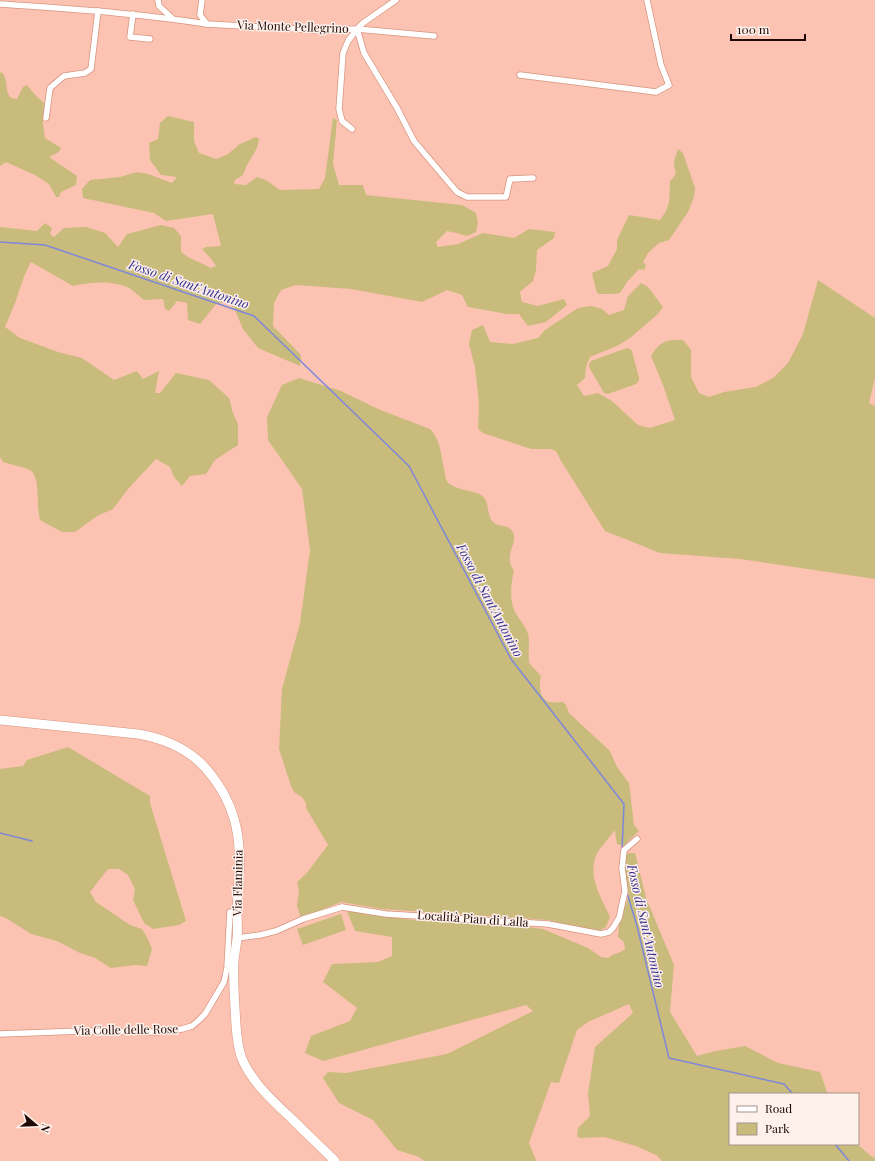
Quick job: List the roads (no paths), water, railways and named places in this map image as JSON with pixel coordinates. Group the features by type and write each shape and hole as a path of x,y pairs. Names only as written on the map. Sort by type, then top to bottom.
{"main road":[{"name":"Via Flaminia","path":"0,720 144,735 171,743 186,751 208,770 220,786 230,806 236,827 240,856 237,938 234,961 234,998 237,1037 243,1060 252,1076 270,1098 335,1161"}],"street":[{"path":"158,0 159,6 172,18"},
{"path":"202,0 200,15 207,24"},
{"name":"Via Monte Pellegrino","path":"0,4 10,2 172,18 207,24 317,30 357,29 363,23 396,0"},
{"path":"520,75 656,92 669,85 661,66 647,0"},
{"path":"46,118 50,88 64,76 85,73 91,69 98,11"},
{"path":"133,14 130,37 150,39"},
{"path":"357,29 434,36"},
{"path":"352,129 342,121 339,110 343,53 348,41 357,29"},
{"path":"357,29 364,53 397,108 414,141 457,192 468,197 506,197 510,179 533,178"},
{"name":"Località Pian di Lalla","path":"237,938 271,932 303,919 342,907 386,914 548,924 600,934 609,932 619,918 625,891 622,868 624,850 637,839"},
{"name":"Via Colle delle Rose","path":"0,1034 82,1031 156,1032 190,1027 202,1017 224,984 227,968 230,912 237,913"}],"waterway":[{"name":"Fosso di Sant'Antonino","path":"0,242 45,245 254,316 409,466 511,659 624,804 622,850"},
{"path":"0,833 32,841"},
{"name":"Fosso di Sant'Antonino","path":"627,893 637,926 669,1058 784,1084 792,1093"},
{"name":"Fosso di Sant'Antonino","path":"836,1145 849,1161"}]}
